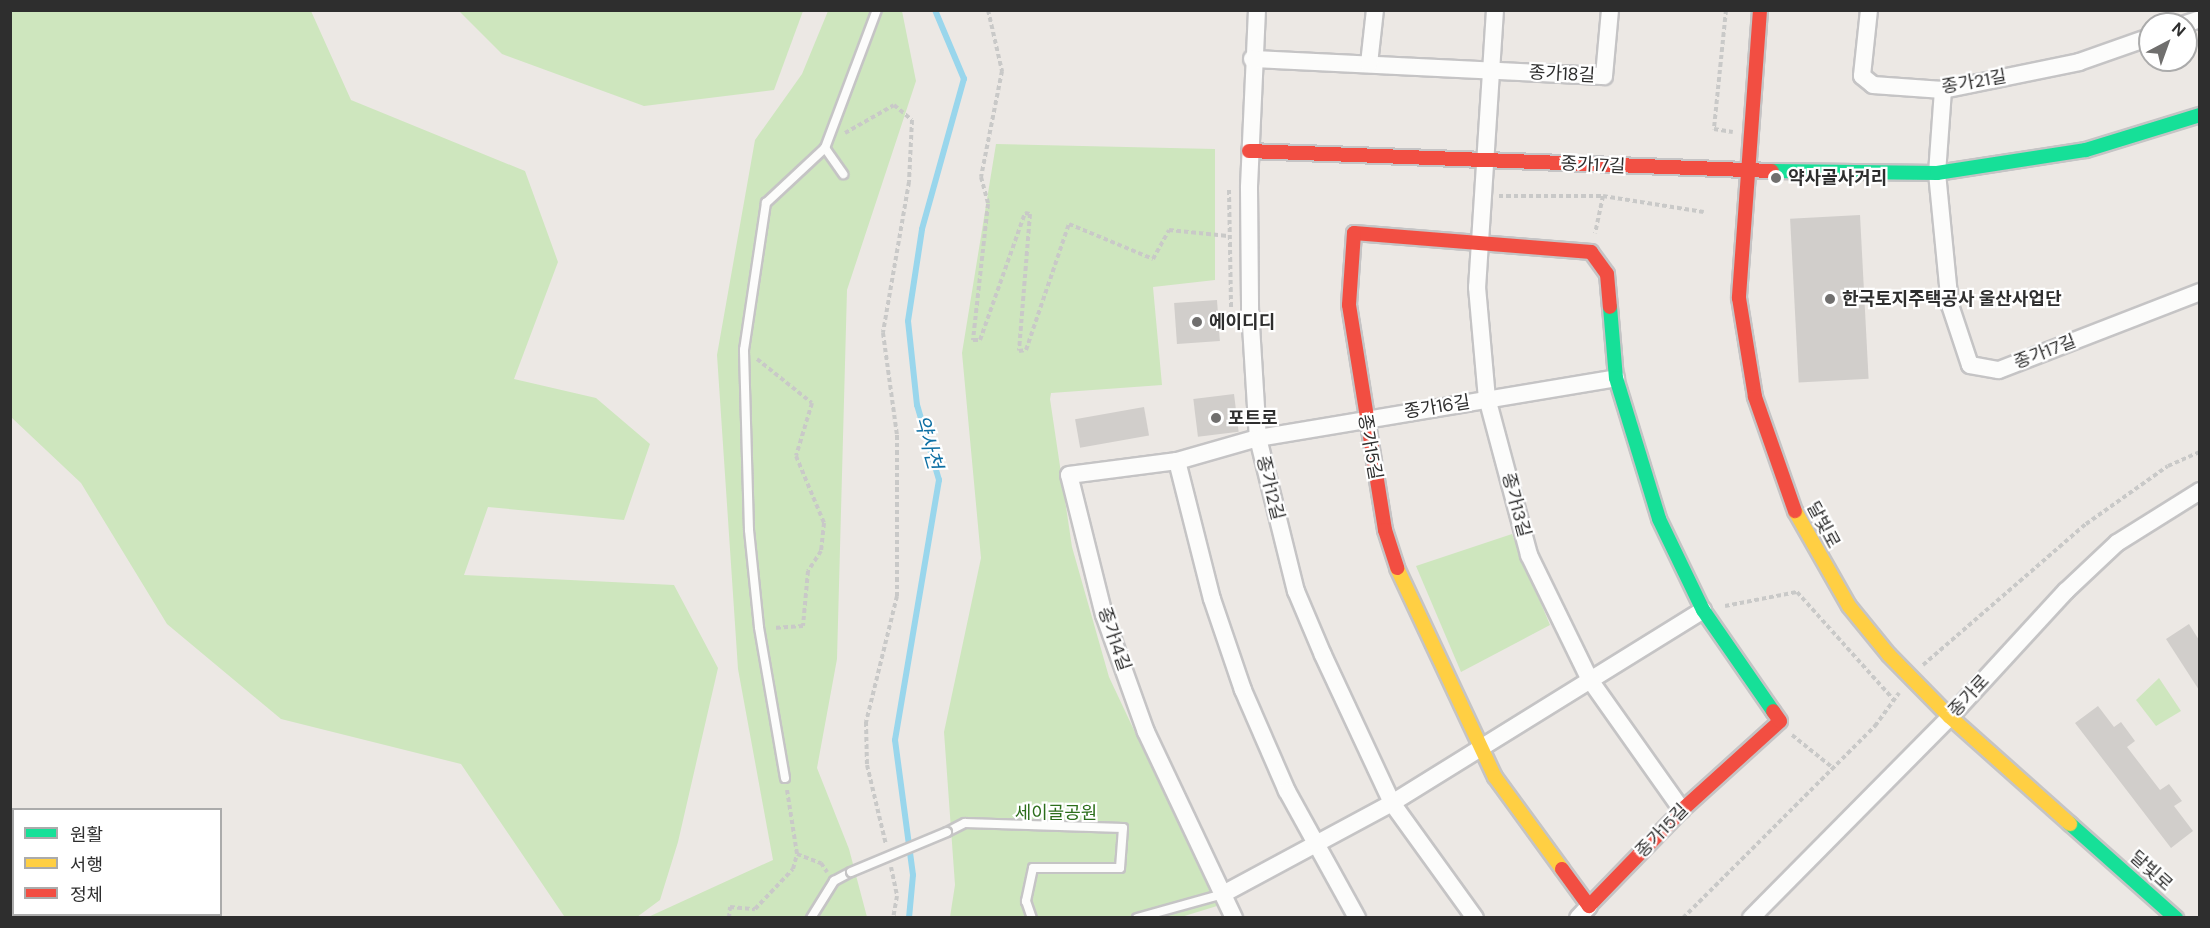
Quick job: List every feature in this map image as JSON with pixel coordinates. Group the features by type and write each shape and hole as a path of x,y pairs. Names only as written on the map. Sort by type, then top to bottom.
{"street":[{"name":"종가12길","path":"1257,10 1252,59 1249,151 1250,309 1258,438 1296,591 1392,803 1475,918"},
{"path":"1369,64 1375,10"},
{"path":"1490,70 1495,10"},
{"name":"종가18길","path":"1252,59 1604,76 1610,10"},
{"name":"달빛로","path":"1760,10 1746,171 1739,298 1747,362 1779,477 1814,548 1849,606 1911,677 1950,717 2176,918"},
{"name":"종가21길","path":"1869,10 1862,76 1873,85 1943,90 2079,62 2138,41"},
{"name":"종가13길","path":"1490,70 1477,287 1487,398 1529,555 1590,680 1682,810"},
{"path":"1937,173 1943,90"},
{"name":"종가17길","path":"1249,151 1746,171 1937,173 2085,150 2199,115"},
{"name":"종가17길","path":"1937,173 1950,305 1970,365 1998,370 2199,292"},
{"name":"종가15길","path":"1480,243 1354,234 1349,305 1365,418 1385,530 1399,576 1480,750 1584,912 1682,810 1779,721"},
{"path":"1480,243 1591,252 1607,274 1616,378 1659,519 1703,610 1779,721"},
{"name":"종가16길","path":"1258,438 1365,418 1616,378"},
{"name":"종가14길","path":"1234,918 1146,732 1104,615 1069,475 1177,461 1258,438"},
{"path":"1177,461 1212,599 1243,690 1316,844 1357,918"},
{"name":"종가로","path":"1751,918 1950,717 2117,543 2199,491"},
{"path":"1223,894 1392,803 1703,610"}],"lane":[{"path":"785,778 759,627 749,530 744,350 766,203 825,148 877,10"},
{"path":"825,148 843,174"},
{"path":"812,918 834,881 965,823 1123,828 1120,868 1033,868 1026,901 1032,918"},
{"path":"1137,918 1223,894"}],"path":[{"path":"988,10 1002,71 981,177 988,204 973,340 980,340 1026,213 1030,214 1019,351 1026,350 1070,224 1153,259 1169,230 1228,236"},
{"path":"1726,10 1713,129 1749,134"},
{"path":"825,148 894,105 912,120 909,182 883,333 897,435 897,596 866,722 867,765 897,896 893,918"},
{"path":"1482,196 1604,196 1704,212"},
{"path":"1591,252 1604,196"},
{"path":"744,350 812,403 796,456 824,523 821,551 808,571 803,626 759,627"},
{"path":"1683,918 1833,768 1894,700 1911,677 2086,524 2168,466 2199,452"},
{"path":"1703,610 1797,592 1894,700"},
{"path":"1779,721 1833,768"},
{"path":"729,918 730,907 755,909 792,869 797,854 785,778"},
{"path":"797,854 821,863 834,881"}],"green space":[{"path":"10,11 311,11 351,100 525,171 558,262 514,379 596,398 650,444 624,520 488,507 464,575 674,585 718,668 678,842 660,900 637,917 564,916 461,764 281,719 167,624 81,483 11,417"},
{"path":"459,11 803,11 774,90 644,106 502,54"},
{"path":"828,11 902,11 916,81 847,290 837,659 817,768 849,849 867,917 646,918 773,860 738,669 717,355 755,140 802,74"},
{"name":"세이골공원","path":"996,144 1215,149 1215,280 1153,287 1162,385 1051,393 1050,399 1072,547 1109,677 1217,906 1178,918 950,917 955,885 944,732 981,558 962,353"},
{"path":"1512,534 1550,625 1461,672 1416,566"},
{"path":"2159,678 2181,711 2156,726 2136,700"}],"building":[{"name":"한국토지주택공사 울산사업단","path":"1860,215 1869,379 1799,382 1790,219"},
{"name":"에이디디","path":"1217,300 1220,341 1177,344 1174,303"},
{"name":"포트로","path":"1234,394 1239,432 1198,437 1193,399"},
{"path":"1144,407 1149,436 1080,448 1075,419"},
{"path":"2189,624 2199,640 2199,690 2166,639"},
{"path":"2098,706 2114,727 2121,722 2135,741 2127,747 2160,790 2169,784 2182,801 2174,806 2193,831 2171,848 2075,723"}],"waterway":[{"name":"약사천","path":"909,918 913,875 895,740 939,480 917,405 908,321 922,229 964,79 935,10"}],"traffic: fast":[{"path":"1772,171 1937,173 2086,150 2200,115"},
{"path":"1610,307 1616,378 1659,519 1703,610 1773,711"},
{"path":"2070,824 2176,918"}],"traffic: slow":[{"path":"1795,511 1849,606 1889,655 1950,717 2070,824"},
{"path":"1397,568 1495,777 1562,869"}],"traffic: jam":[{"path":"1760,10 1739,298 1755,397 1795,511"},
{"path":"1249,151 1772,171"},
{"path":"1354,233 1591,252 1607,274 1610,307"},
{"path":"1354,233 1349,305 1385,530 1397,568"},
{"path":"1562,869 1589,906 1682,810 1780,721 1773,711"}],"place":[{"name":"약사골사거리","path":"1776,178"},
{"name":"한국토지주택공사 울산사업단","path":"1830,299"},
{"name":"에이디디","path":"1197,322"},
{"name":"포트로","path":"1216,418"}]}
